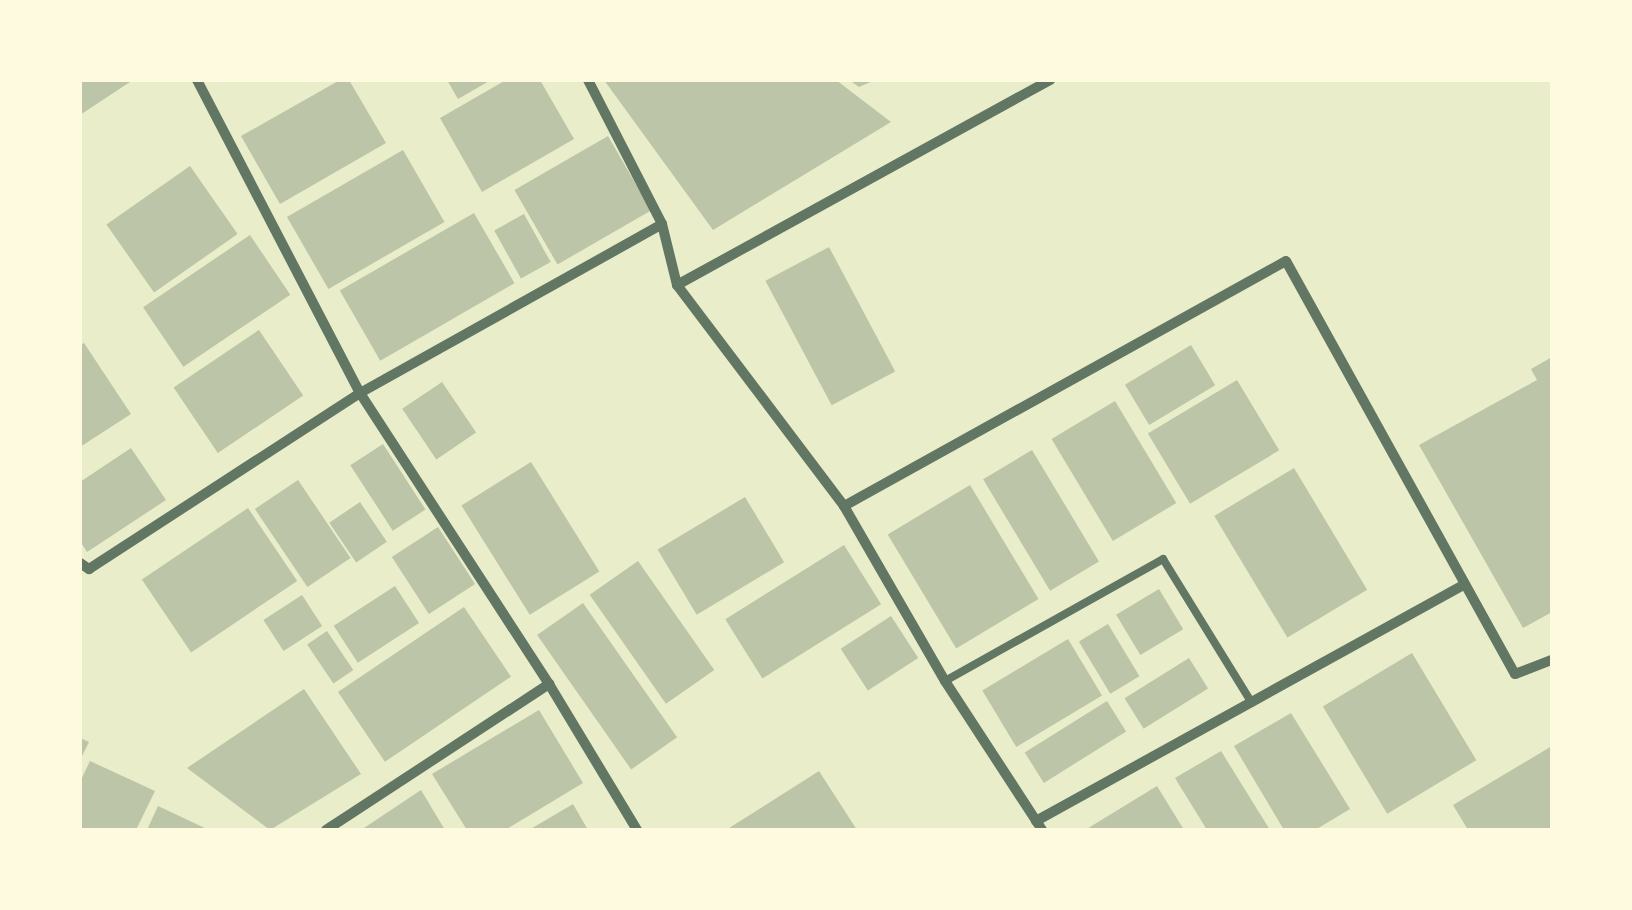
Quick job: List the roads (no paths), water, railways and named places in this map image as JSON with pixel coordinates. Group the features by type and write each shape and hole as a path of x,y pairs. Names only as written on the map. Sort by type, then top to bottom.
{"street":[{"path":"198,80 360,393 549,684 637,830"},
{"path":"588,80 662,224 677,285 844,506 945,681 1039,825 1463,585"},
{"path":"677,285 1050,80"},
{"path":"80,563 88,569 360,393 662,224"},
{"path":"844,506 1286,261 1514,674 1552,660"},
{"path":"326,830 549,684"}],"lane":[{"path":"945,681 1163,559 1252,703"}]}
